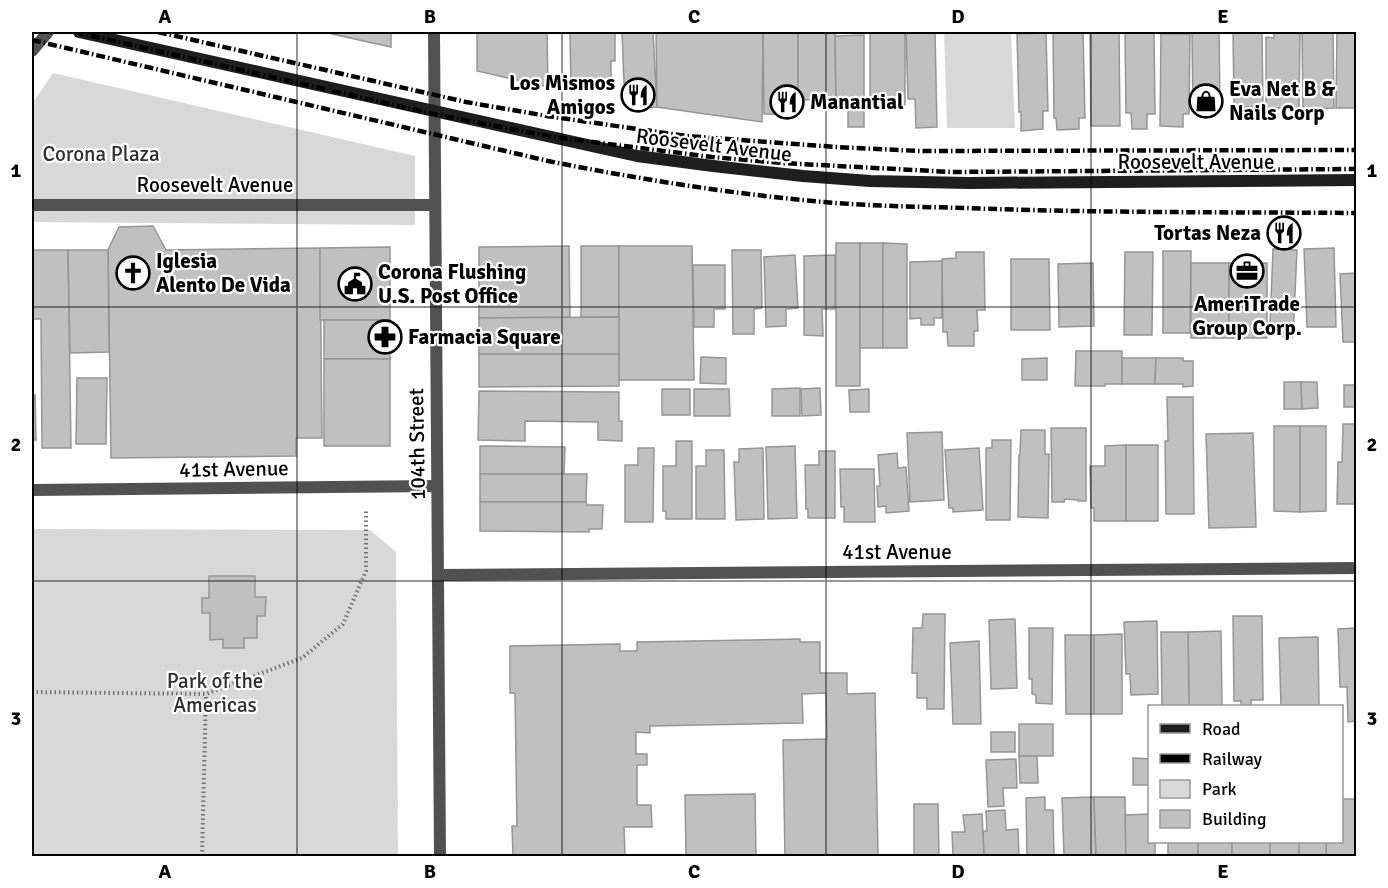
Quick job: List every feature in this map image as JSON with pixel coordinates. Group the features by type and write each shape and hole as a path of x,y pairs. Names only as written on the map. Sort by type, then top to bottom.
{"main road":[{"name":"Roosevelt Avenue","path":"79,32 637,156 713,166 870,181 969,183 1356,180"}],"street":[{"path":"32,51 48,32"},
{"name":"104th Street","path":"434,32 440,856"},
{"name":"Roosevelt Avenue","path":"32,205 435,205"},
{"name":"41st Avenue","path":"32,490 437,486"},
{"name":"41st Avenue","path":"438,575 1356,568"}],"path":[{"path":"32,692 206,694 302,658 343,624 366,571 366,510"},
{"path":"202,856 206,694"}],"green space":[{"path":"944,32 1011,32 1015,128 947,128"},
{"name":"Corona Plaza","path":"53,73 415,156 415,225 32,222 32,104"},
{"name":"Park of the Americas","path":"32,529 370,530 396,552 398,856 32,856"}],"building":[{"path":"323,32 391,32 391,47"},
{"path":"477,32 547,32 548,87 477,71"},
{"path":"570,32 615,32 615,61 611,61 611,89 571,90"},
{"path":"622,32 653,32 657,107 628,108 627,82 624,83"},
{"path":"656,32 763,32 762,122 657,107"},
{"path":"763,32 798,32 798,114 764,114"},
{"path":"798,32 835,32 836,99 798,100"},
{"path":"870,32 905,32 905,105 870,105"},
{"path":"906,32 935,32 937,127 916,128 915,99 908,99"},
{"path":"1053,32 1083,32 1085,118 1079,118 1079,129 1057,130 1056,118 1054,118"},
{"path":"1090,32 1119,32 1120,126 1091,126"},
{"path":"1125,32 1154,32 1155,114 1147,114 1147,129 1132,129 1131,113 1126,113"},
{"path":"1192,32 1219,32 1220,108 1193,108"},
{"path":"1233,32 1262,32 1263,107 1234,107"},
{"path":"1274,32 1300,32 1299,108 1266,108 1266,37 1274,38"},
{"path":"1302,32 1333,32 1334,108 1303,109"},
{"path":"1337,32 1356,32 1356,108 1336,108"},
{"path":"1046,33 1048,111 1043,111 1043,129 1021,131 1017,34"},
{"path":"1161,34 1190,34 1189,114 1183,114 1183,127 1160,126"},
{"path":"864,35 864,127 848,127 848,99 836,99 835,36"},
{"path":"153,226 166,250 320,248 322,438 296,438 296,456 111,458 108,250 119,227"},
{"path":"836,243 860,243 860,386 836,386"},
{"path":"860,243 883,243 883,348 860,348"},
{"path":"883,243 907,244 907,348 883,348"},
{"path":"569,246 570,317 479,318 479,247"},
{"path":"581,246 619,246 619,317 581,317"},
{"path":"619,246 692,246 694,380 619,380"},
{"name":"Corona Flushing U.S. Post Office","path":"390,247 390,320 320,320 320,248"},
{"path":"1334,248 1336,327 1307,327 1304,249"},
{"path":"1273,249 1297,250 1293,337 1280,336 1280,325 1270,325"},
{"path":"32,250 68,250 71,448 42,448 41,319 32,319"},
{"path":"68,250 108,250 109,352 70,353"},
{"path":"732,250 761,250 762,308 754,309 754,334 733,334"},
{"path":"1163,251 1191,251 1190,333 1163,333"},
{"path":"956,252 984,252 985,310 977,310 978,331 974,331 974,346 948,346 947,332 943,332 942,259 956,258"},
{"path":"1125,252 1153,252 1152,335 1124,335"},
{"path":"795,255 798,308 786,309 786,326 766,327 764,257"},
{"path":"835,255 835,309 822,309 823,336 804,335 804,256"},
{"path":"1011,259 1049,259 1050,330 1011,330"},
{"path":"942,261 942,318 934,318 934,325 921,325 921,318 910,319 910,262"},
{"path":"1093,263 1094,326 1059,327 1058,264"},
{"path":"1191,263 1229,263 1229,338 1191,338"},
{"path":"1229,263 1267,263 1267,338 1229,338"},
{"path":"693,265 725,265 725,309 714,309 714,327 694,327"},
{"path":"1356,273 1356,342 1343,342 1340,274"},
{"path":"619,317 619,354 479,354 479,318"},
{"path":"324,320 390,320 390,359 324,359"},
{"path":"1076,351 1122,351 1122,384 1075,386"},
{"path":"479,354 619,354 619,386 479,387"},
{"path":"701,357 726,358 726,384 700,383"},
{"path":"1047,358 1047,380 1022,380 1022,359"},
{"path":"1122,358 1156,358 1155,384 1122,384"},
{"path":"1156,358 1183,358 1183,361 1193,361 1193,386 1155,384"},
{"path":"324,359 390,359 390,446 324,446"},
{"path":"77,378 107,378 106,444 76,444"},
{"path":"1284,382 1301,382 1302,409 1284,409"},
{"path":"1301,382 1317,382 1318,408 1302,409"},
{"path":"1344,385 1356,385 1356,407 1344,407"},
{"path":"800,388 800,416 772,416 772,389"},
{"path":"820,388 821,415 802,416 801,389"},
{"path":"662,389 690,389 690,415 662,415"},
{"path":"694,389 729,389 730,416 694,416"},
{"path":"869,389 869,412 850,412 849,390"},
{"path":"479,391 619,392 622,441 598,440 598,422 525,421 525,441 478,440"},
{"path":"35,395 36,440 32,440 32,396"},
{"path":"1167,397 1193,397 1194,514 1166,514"},
{"path":"1343,424 1356,424 1356,504 1337,504 1338,462 1342,462"},
{"path":"1274,426 1300,426 1300,512 1274,511"},
{"path":"1300,426 1326,426 1326,511 1300,512"},
{"path":"1051,428 1086,428 1086,501 1065,499 1064,502 1052,502"},
{"path":"1021,430 1045,430 1045,454 1049,454 1048,518 1018,517"},
{"path":"942,432 944,500 910,502 907,433"},
{"path":"1253,433 1256,527 1209,528 1206,434"},
{"path":"992,440 1011,440 1010,520 986,520 986,448 992,448"},
{"path":"676,441 692,441 692,519 666,519 666,511 663,511 663,466 676,466"},
{"path":"1126,445 1126,521 1094,521 1094,508 1091,508 1090,466 1105,466 1105,446"},
{"path":"1126,445 1158,445 1158,521 1126,521"},
{"path":"480,446 565,447 564,474 480,474"},
{"path":"795,446 797,518 768,519 766,447"},
{"path":"638,448 654,448 653,522 625,522 625,465 638,465"},
{"path":"763,448 764,519 736,520 734,462 739,462 739,449"},
{"path":"979,448 983,510 953,512 953,508 949,508 945,450"},
{"path":"706,450 724,450 725,519 696,519 696,466 706,466"},
{"path":"819,451 835,451 835,518 808,518 805,465 819,465"},
{"path":"897,453 898,468 906,467 909,511 886,513 886,506 878,507 877,486 880,486 878,455"},
{"path":"840,469 874,469 875,522 844,522 844,507 841,507"},
{"path":"480,474 587,474 586,502 480,502"},
{"path":"480,502 586,502 587,505 603,505 602,529 589,529 589,532 480,531"},
{"path":"209,576 255,576 255,597 266,597 265,616 257,616 257,638 244,638 244,648 223,648 223,639 210,640 210,613 202,613 202,598 209,598"},
{"path":"923,614 945,614 944,709 927,709 927,698 917,698 917,673 912,673 913,628 922,628"},
{"path":"1233,616 1262,616 1263,700 1251,700 1251,705 1241,705 1241,701 1234,701"},
{"path":"1015,619 1017,688 991,689 989,620"},
{"path":"1157,621 1158,694 1131,695 1130,674 1126,674 1124,622"},
{"path":"1029,628 1053,628 1052,704 1036,703 1036,695 1032,694 1032,679 1029,679"},
{"path":"1356,628 1356,721 1348,722 1347,687 1340,687 1338,629"},
{"path":"1221,631 1222,705 1189,705 1188,632"},
{"path":"1161,632 1188,632 1189,705 1162,705"},
{"path":"1122,634 1122,714 1094,714 1094,635"},
{"path":"1065,635 1094,635 1094,714 1066,714"},
{"path":"1318,637 1319,705 1281,705 1279,638"},
{"path":"800,639 800,642 820,642 820,673 847,673 847,694 875,693 878,856 785,856 783,740 827,739 826,693 802,694 803,723 650,726 650,733 636,732 636,754 647,754 647,765 637,765 637,805 651,805 652,827 624,827 625,856 513,856 512,826 517,826 515,693 510,693 510,646 620,644 620,651 637,651 637,642"},
{"path":"979,641 981,724 953,724 950,643"},
{"path":"1019,724 1053,724 1053,756 1019,756"},
{"path":"991,732 1015,732 1015,752 991,752"},
{"path":"1019,756 1037,756 1038,783 1020,783"},
{"path":"1133,758 1148,759 1148,785 1133,785"},
{"path":"1016,759 1017,788 1003,788 1004,806 988,807 986,760"},
{"path":"755,794 756,856 686,856 685,795"},
{"path":"1045,797 1045,810 1053,810 1054,856 1027,856 1026,798"},
{"path":"1094,797 1096,856 1064,856 1062,798"},
{"path":"1094,797 1125,797 1126,856 1096,856"},
{"path":"1343,799 1355,799 1356,856 1326,856 1326,843 1343,843"},
{"path":"1355,799 1356,799 1356,856"},
{"path":"914,804 938,804 939,856 914,856"},
{"path":"1005,810 1006,830 1018,829 1019,856 984,856 983,831 987,831 986,811"},
{"path":"982,814 984,856 953,856 952,832 965,832 963,815"},
{"path":"1148,814 1148,843 1155,843 1155,856 1126,856 1125,815"},
{"path":"1168,843 1198,843 1198,856 1168,856"},
{"path":"1198,843 1232,843 1232,856 1198,856"},
{"path":"1232,843 1270,843 1270,856 1232,856"},
{"path":"1270,843 1299,843 1299,856 1270,856"},
{"path":"1299,843 1326,843 1326,856 1299,856"}],"railway":[{"path":"75,32 438,115 553,137 712,157 952,172 1356,169"},
{"path":"158,32 466,102 686,136 919,151 1356,150"},
{"path":"32,40 548,161 655,181 727,191 835,203 1015,210 1356,213"}],"place":[{"name":"Los Mismos Amigos","path":"638,95"},
{"name":"Eva Net B & Nails Corp","path":"1206,101"},
{"name":"Manantial","path":"787,102"},
{"name":"Tortas Neza","path":"1284,233"},
{"name":"AmeriTrade Group Corp.","path":"1247,271"},
{"name":"Iglesia Alento De Vida","path":"133,273"},
{"name":"Corona Flushing U.S. Post Office","path":"355,284"},
{"name":"Farmacia Square","path":"385,337"}]}
